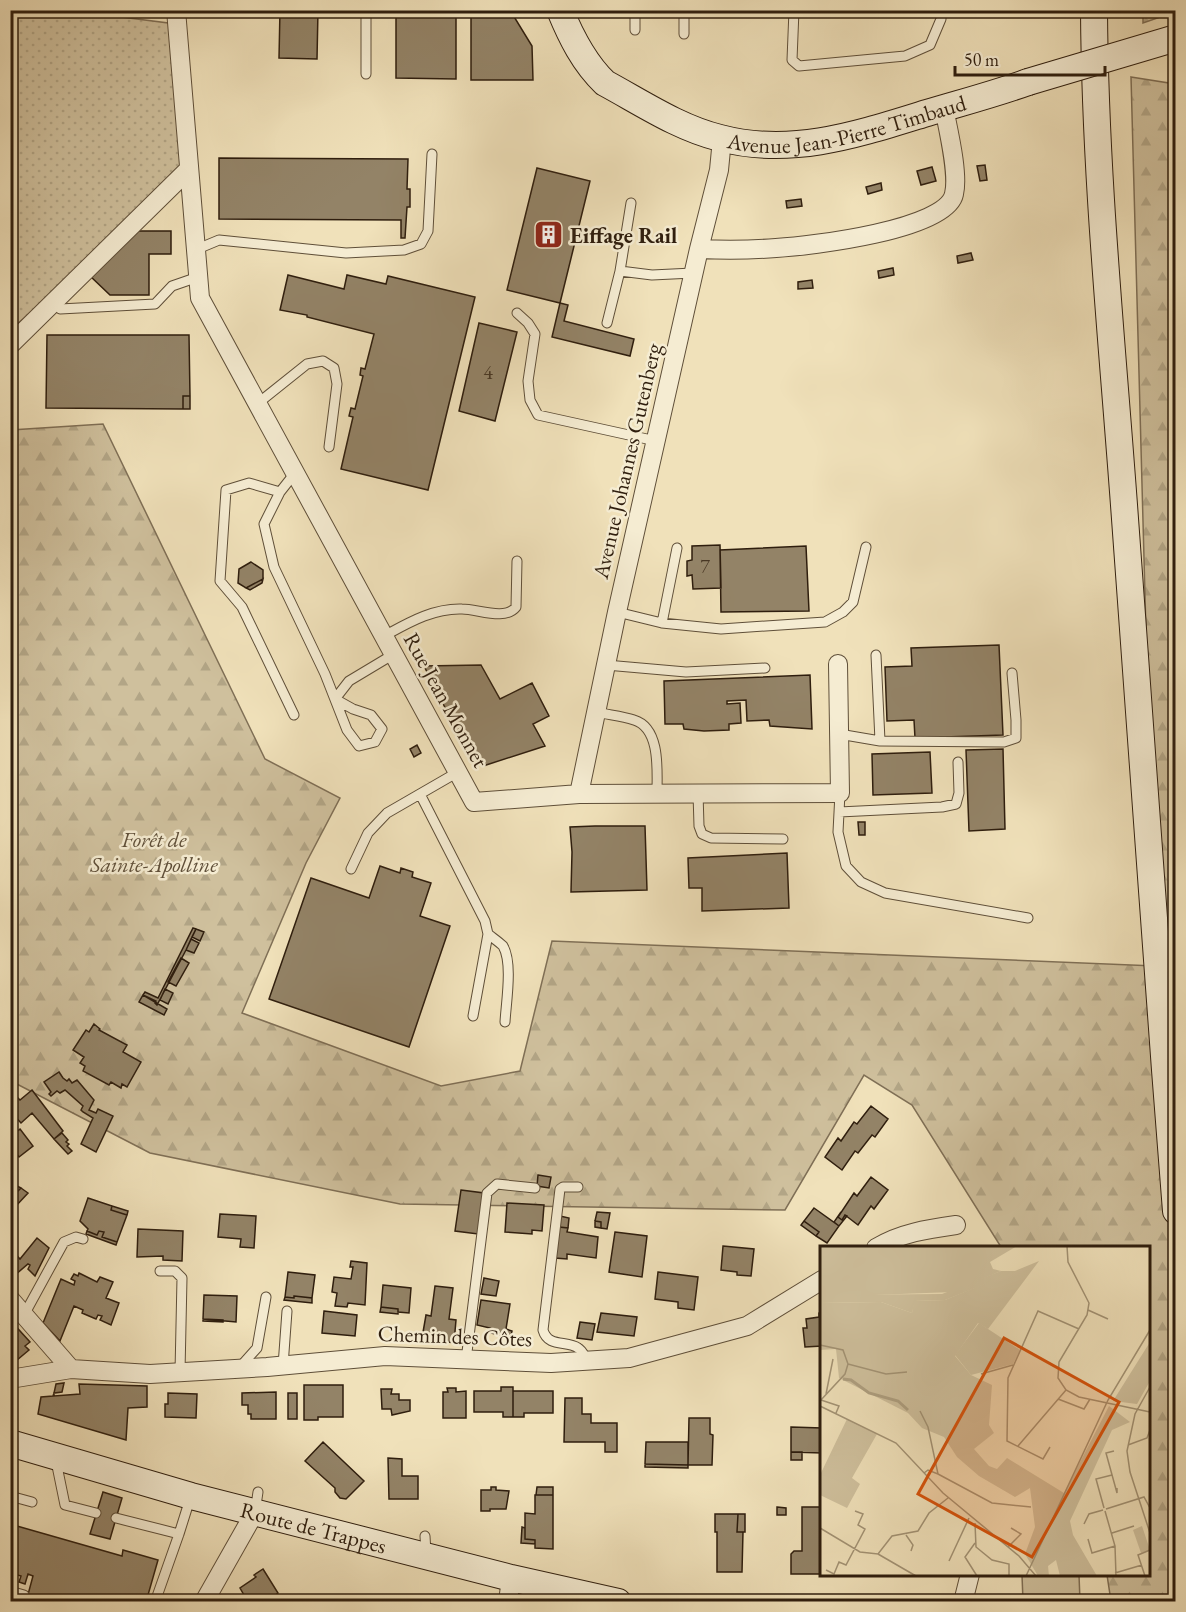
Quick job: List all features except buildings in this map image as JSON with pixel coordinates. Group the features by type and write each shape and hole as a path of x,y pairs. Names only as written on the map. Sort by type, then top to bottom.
{"main road":[{"name":"Avenue Jean-Pierre Timbaud","path":"560,10 580,52 593,72 605,83 690,129 722,139 763,145 806,144 848,137 1176,38"},
{"path":"1094,10 1105,265 1176,1211"},
{"name":"Route de Trappes","path":"10,1443 191,1496 257,1502 426,1546 509,1590 618,1602"}],"street":[{"name":"Rue Jean Monnet","path":"176,10 200,298 474,802 579,794 840,793"},
{"path":"699,249 777,248 831,242 898,229 944,211 954,195 954,164 944,108"},
{"name":"Avenue Johannes Gutenberg","path":"579,794 617,612 718,170 722,139"},
{"path":"10,345 188,170"},
{"path":"838,664 840,793"},
{"path":"879,1246 889,1240 924,1229 956,1225"},
{"name":"Chemin des Côtes","path":"10,1379 71,1369 150,1374 283,1366 385,1356 551,1363 629,1358 747,1326 820,1281"},
{"path":"10,1299 71,1369"},
{"path":"204,1602 257,1502"},
{"path":"963,1602 970,1576"}],"lane":[{"path":"366,10 366,74"},
{"path":"635,10 635,30"},
{"path":"684,10 684,34"},
{"path":"794,10 792,60 799,66 905,56 930,45 941,19 941,10"},
{"path":"195,250 219,240 346,253 404,250 421,244 428,231 432,154"},
{"path":"607,322 620,271 631,203"},
{"path":"620,271 652,275 693,273"},
{"path":"60,309 155,304 172,286 198,277"},
{"path":"517,313 535,334 528,381 530,400 538,415 656,441"},
{"path":"257,404 307,364 323,362 334,368 337,384 329,447"},
{"path":"295,473 280,492 264,524 274,567 325,674 347,730 359,746 375,742 382,729 371,715 353,709 335,699"},
{"path":"280,492 249,483 226,490 220,581 242,607 294,715"},
{"path":"617,612 662,623 721,629 825,622 843,612 853,602 867,547"},
{"path":"662,623 677,548"},
{"path":"384,636 424,615 461,609 505,614 513,611 516,607 517,561"},
{"path":"335,699 349,681 394,654"},
{"path":"876,655 880,741"},
{"path":"606,665 686,672 765,668"},
{"path":"839,734 880,741 1004,742 1016,738 1011,673"},
{"path":"596,712 637,720 648,731 656,752 657,794"},
{"path":"839,812 942,807 956,804 959,793 958,762"},
{"path":"351,869 368,833 387,813 458,772"},
{"path":"698,793 699,826 702,834 711,838 783,839"},
{"path":"840,793 838,832 846,866 861,882 885,893 1028,918"},
{"path":"420,794 485,921 488,934 473,1016"},
{"path":"488,934 502,945 507,956 505,1022"},
{"path":"466,1360 487,1193 497,1184 535,1188"},
{"path":"578,1187 560,1189 543,1330 549,1340 578,1347 588,1361"},
{"path":"24,1315 64,1242 76,1236 83,1239"},
{"path":"160,1271 175,1271 182,1278 180,1372"},
{"path":"238,1369 257,1348 266,1297"},
{"path":"283,1366 287,1311"},
{"path":"55,1456 65,1505 96,1514"},
{"path":"10,1496 32,1502"},
{"path":"155,1602 191,1496"},
{"path":"116,1518 179,1534"},
{"path":"10,1591 24,1595"}],"green space":[{"path":"11,11 74,11 176,24 187,169 11,330"},
{"path":"1143,11 1175,11 1175,12 1143,23"},
{"name":"Forêt de Sainte-Apolline","path":"1131,77 1175,84 1175,1601 1111,1601 1107,1576 1150,1576 1150,1246 1000,1246 912,1105 864,1075 785,1210 400,1204 150,1153 11,1081 11,430 103,424 265,759 340,798 306,863 242,1013 441,1086 520,1071 552,941 1155,966"},
{"path":"1022,1576 1079,1576 1080,1601 1023,1601"}],"place":[{"name":"Eiffage Rail","path":"549,235"}]}
